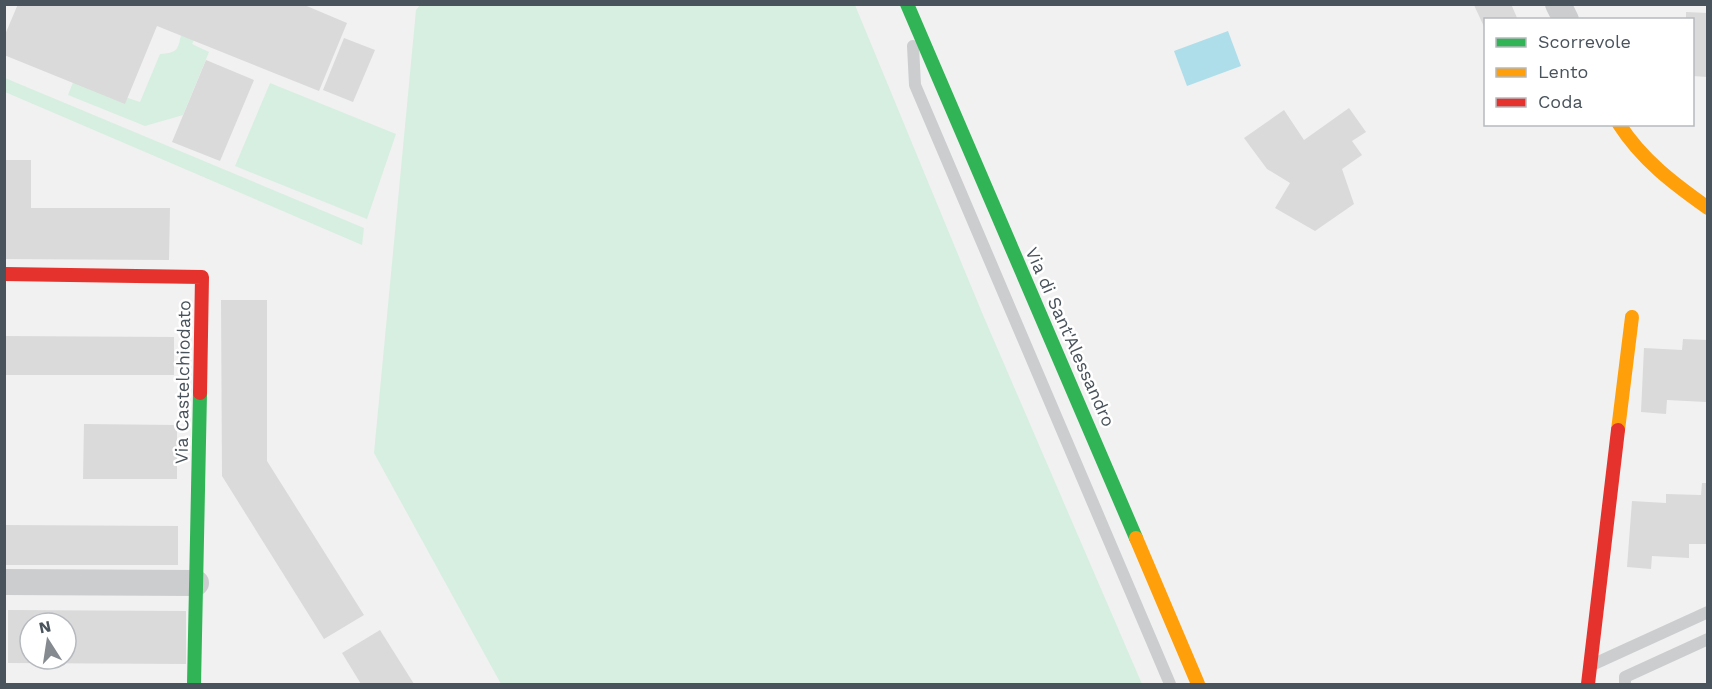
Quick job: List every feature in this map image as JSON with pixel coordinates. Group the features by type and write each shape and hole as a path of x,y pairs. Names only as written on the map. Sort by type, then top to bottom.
{"street":[{"path":"1558,4 1565,18"},
{"name":"Via di Sant'Alessandro","path":"913,9 1198,684"},
{"path":"1620,126 1646,160 1707,208"},
{"name":"Via Castelchiodato","path":"4,274 202,277 194,684"},
{"path":"1588,684 1632,317"},
{"path":"4,582 196,583"}],"lane":[{"path":"913,9 915,85 1170,684"},
{"path":"1590,666 1707,612"},
{"path":"1625,684 1626,677 1707,639"}],"green space":[{"path":"420,5 855,5 983,315 1142,684 501,684 374,453 416,10"},
{"path":"183,29 197,34 192,44 209,52 183,115 145,126 68,95 74,80 140,102 160,54 172,52 178,48"},
{"path":"5,78 364,228 362,245 5,92"},
{"path":"270,83 396,134 367,219 235,166"}],"water":[{"path":"1228,31 1241,66 1187,86 1174,51"}],"building":[{"path":"18,4 302,4 347,23 319,91 157,26 125,104 4,55 4,37"},
{"path":"1511,4 1517,18 1484,18 1484,27 1474,5"},
{"path":"1686,12 1708,13 1708,77 1694,76 1694,18 1686,18"},
{"path":"344,38 375,50 353,102 323,90"},
{"path":"206,60 254,80 220,161 172,142"},
{"path":"1349,108 1366,132 1352,141 1362,155 1342,169 1354,204 1315,231 1275,208 1290,183 1267,169 1244,138 1284,110 1304,140"},
{"path":"4,160 31,160 31,208 170,208 169,260 4,259"},
{"path":"221,300 267,300 267,461 364,615 324,639 222,476"},
{"path":"4,336 174,337 174,375 4,375"},
{"path":"1683,339 1708,340 1706,402 1667,400 1666,414 1641,412 1644,348 1682,350"},
{"path":"84,424 177,425 177,479 83,479"},
{"path":"1702,483 1708,483 1708,544 1689,544 1689,558 1652,556 1651,569 1627,567 1632,501 1666,503 1666,494 1701,495"},
{"path":"4,525 178,526 178,565 4,565"},
{"path":"8,610 186,611 186,664 78,663 78,611 18,611 18,663 8,663"},
{"path":"380,630 414,684 361,684 342,653"}],"traffic: fast":[{"path":"907,4 1136,538"},
{"path":"194,684 200,393"}],"traffic: slow":[{"path":"1620,126 1648,160 1708,208"},
{"path":"1618,430 1632,317"},
{"path":"1136,538 1198,684"}],"traffic: jam":[{"path":"4,274 202,277 200,393"},
{"path":"1588,684 1618,430"}]}
